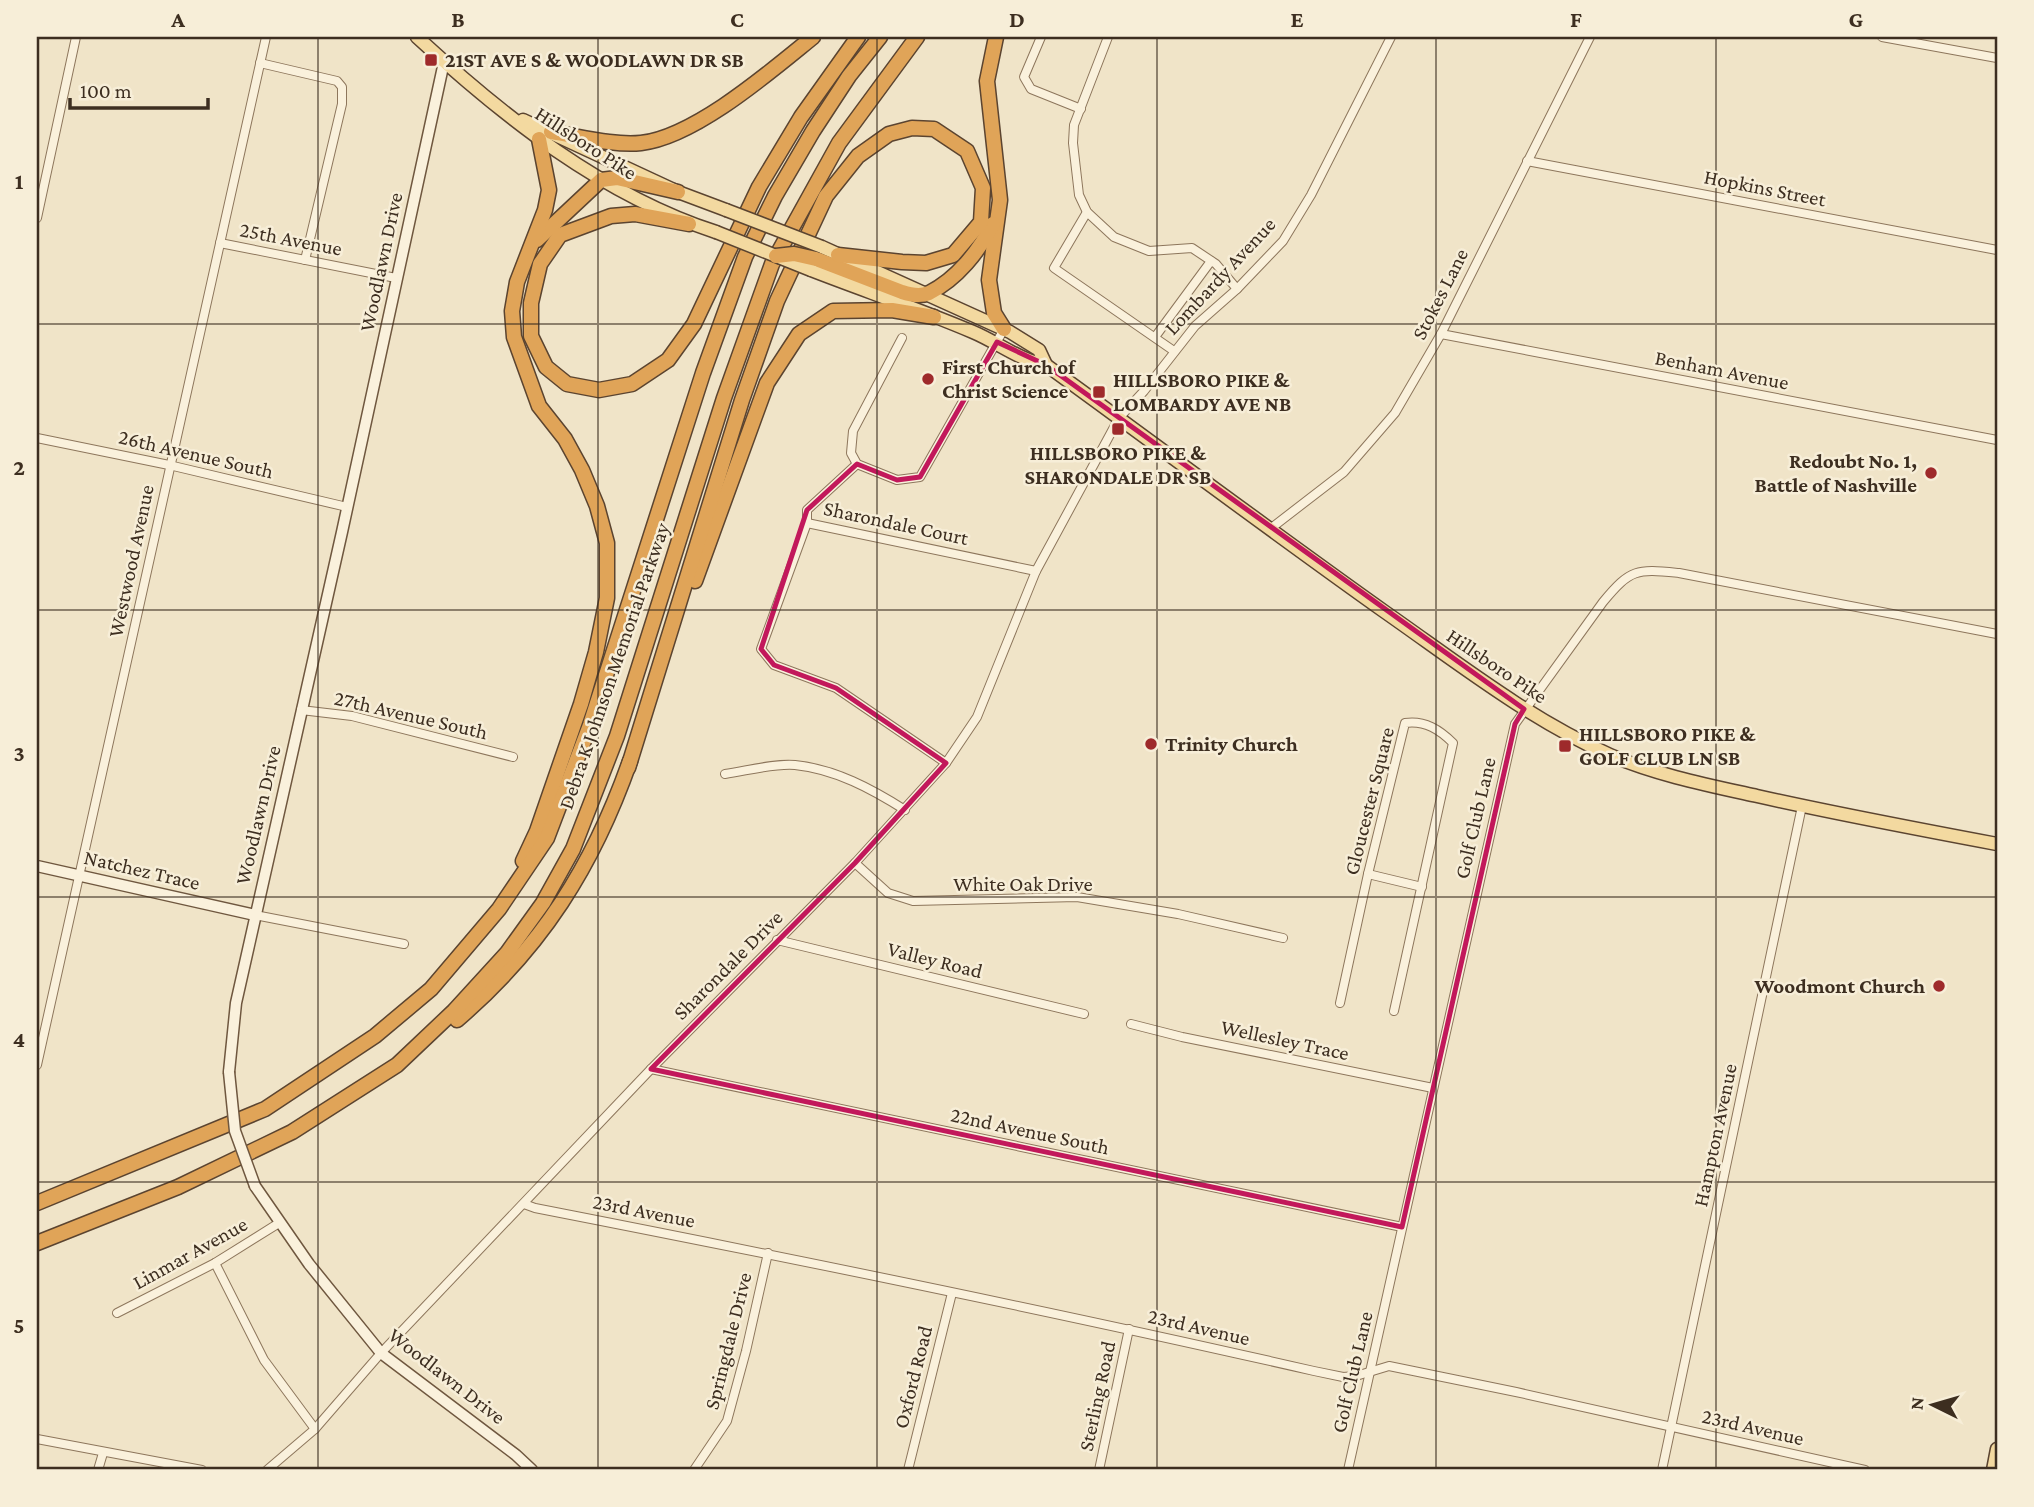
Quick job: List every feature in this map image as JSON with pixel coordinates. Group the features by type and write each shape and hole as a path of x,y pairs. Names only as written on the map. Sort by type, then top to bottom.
{"highway":[{"path":"499,909 537,831 581,704 596,652 607,598 607,542 597,506 565,439 539,406 514,337 512,311 517,282 545,210 549,190 545,136 637,143 669,135 727,103 813,37"},
{"path":"689,224 635,214 611,216 560,235 540,264 531,303 531,337 546,367 566,384 599,390 632,384 668,360 694,324 759,187 801,117 858,37"},
{"name":"Debra K Johnson Memorial Parkway","path":"37,1203 265,1109 375,1036 421,997 499,909 547,838 590,725 703,373 745,257 775,196 813,131 849,76 880,37"},
{"name":"Debra K Johnson Memorial Parkway","path":"37,1243 178,1187 292,1132 397,1065 454,1011 507,953 543,903 573,849 617,736 724,398 772,264 839,142 917,37"},
{"path":"996,37 986,81 1000,200 989,280 1000,335"},
{"path":"628,768 742,400 777,301 825,196 858,156 889,134 912,128 934,129 967,151 983,188 981,222 953,255 926,263 838,255"},
{"path":"533,243 601,180 617,178 678,192"},
{"path":"776,256 794,254 816,258 902,292 915,296 928,294 962,268 984,241 997,217"},
{"path":"397,1065 441,1034 520,960 562,904 593,850 628,768 767,383 799,334 833,311 892,310 934,317"}],"main road":[{"name":"Hillsboro Pike","path":"417,37 507,113 545,136 601,180 689,224 776,256"},
{"name":"Woodlawn Drive","path":"444,62 236,1003 229,1072 235,1130 255,1186 309,1264 382,1353 532,1470"},
{"name":"Hillsboro Pike","path":"545,136 726,211 934,317 1000,335 1039,350 1046,365 1269,529 1524,709 1568,734 1612,755 1660,773 1802,806 1997,845"},
{"name":"Hillsboro Pike","path":"816,258 838,255 928,294 1000,335"},
{"name":"Natchez Trace","path":"37,866 255,915"},
{"path":"1993,1470 1997,1449"}],"street":[{"path":"37,218 76,37"},
{"name":"Westwood Avenue","path":"37,1065 266,37"},
{"path":"1041,37 1024,77 1031,89 1081,109"},
{"path":"1108,37 1074,125 1073,143 1079,195 1087,212 1115,237 1149,251 1192,248 1211,261 1237,289"},
{"name":"Lombardy Avenue","path":"1119,418 1195,326 1237,289 1283,240 1311,195 1391,37"},
{"name":"Stokes Lane","path":"1269,529 1344,472 1395,413 1441,334 1590,37"},
{"path":"1882,37 1997,58"},
{"path":"260,63 337,81 342,87 342,104 305,260"},
{"name":"Hopkins Street","path":"1527,160 1997,250"},
{"path":"1087,212 1054,268 1174,351"},
{"name":"25th Avenue","path":"220,243 396,278"},
{"path":"1157,339 1211,261"},
{"name":"Benham Avenue","path":"1441,334 1997,440"},
{"path":"902,338 853,430 851,453 857,464 897,480 920,477 1000,335"},
{"name":"Sharondale Drive","path":"267,1470 315,1429 382,1353 651,1069 855,863 946,763 977,717 1036,571 1119,418"},
{"name":"26th Avenue South","path":"37,438 169,465 347,507"},
{"path":"807,523 807,510 857,464"},
{"name":"Sharondale Court","path":"946,763 836,688 774,665 761,649 807,523 1036,571"},
{"name":"Golf Club Lane","path":"1348,1470 1515,724 1616,586 1631,575 1650,569 1997,634"},
{"name":"27th Avenue South","path":"301,710 352,716 513,757"},
{"name":"Gloucester Square","path":"1340,1003 1405,723 1419,723 1442,732 1453,743 1394,1011"},
{"path":"725,774 794,765 842,777 875,791 905,810"},
{"name":"Hampton Avenue","path":"1662,1470 1802,806"},
{"name":"White Oak Drive","path":"855,863 888,893 912,901 1077,897 1178,914 1283,938"},
{"path":"1368,874 1422,887"},
{"name":"Natchez Trace","path":"255,915 404,944"},
{"name":"Valley Road","path":"777,940 1084,1014"},
{"name":"Wellesley Trace","path":"1131,1024 1182,1037 1433,1088"},
{"name":"22nd Avenue South","path":"651,1069 1402,1227"},
{"name":"23rd Avenue","path":"524,1204 1129,1329 1343,1377 1389,1367 1865,1470"},
{"name":"Linmar Avenue","path":"117,1313 215,1263 279,1223"},
{"name":"Springdale Drive","path":"694,1470 727,1420 768,1253"},
{"path":"215,1263 264,1360 315,1429"},
{"name":"Oxford Road","path":"908,1470 952,1293"},
{"name":"Sterling Road","path":"1099,1470 1129,1329"},
{"path":"37,1439 202,1470"},
{"path":"98,1470 103,1453"}],"highlighted area":[{"path":"997,342 1046,365 1524,709 1515,724 1402,1227 651,1069 855,863 946,763 836,688 774,665 761,649 807,510 857,464 897,480 920,477"}],"place":[{"name":"21ST AVE S & WOODLAWN DR SB","path":"431,60"},
{"name":"First Church of Christ Science","path":"928,379"},
{"name":"HILLSBORO PIKE & LOMBARDY AVE NB","path":"1099,392"},
{"name":"HILLSBORO PIKE & SHARONDALE DR SB","path":"1118,429"},
{"name":"Redoubt No. 1, Battle of Nashville","path":"1931,473"},
{"name":"Trinity Church","path":"1151,744"},
{"name":"HILLSBORO PIKE & GOLF CLUB LN SB","path":"1565,746"},
{"name":"Woodmont Church","path":"1939,986"}]}
